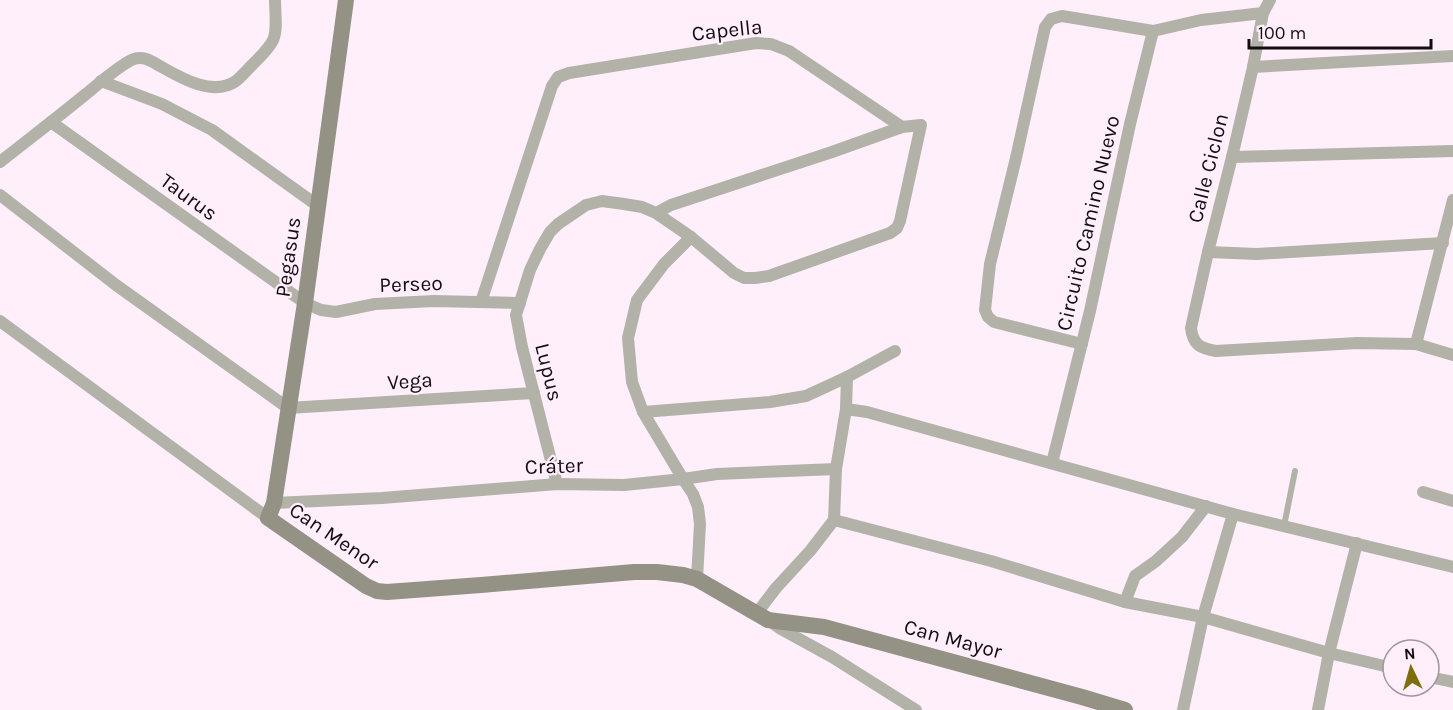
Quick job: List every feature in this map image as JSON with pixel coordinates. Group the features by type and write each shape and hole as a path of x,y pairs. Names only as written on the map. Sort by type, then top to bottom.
{"street":[{"path":"0,162 130,60 147,58 177,76 205,86 226,86 236,81 270,47 275,38 275,0"},
{"name":"Pegasus","path":"271,510 305,303 346,0"},
{"name":"Calle Ciclon","path":"1270,0 1263,13 1253,67 1191,328 1192,338 1197,345 1216,351 1357,343 1416,344"},
{"path":"1153,32 1201,20 1263,13"},
{"name":"Circuito Camino Nuevo","path":"1062,16 1153,32 1130,124 1082,345 994,322 985,310 990,264 1046,27 1051,19 1062,16"},
{"name":"Capella","path":"481,302 552,86 558,77 569,73 756,43 771,44 789,51 902,127 921,125 900,221 897,228 890,232 769,276 755,278 744,278 734,273 691,237"},
{"path":"1253,67 1453,56"},
{"path":"101,81 162,104 212,130 318,206"},
{"name":"Taurus","path":"51,122 305,303"},
{"path":"656,213 671,205 902,127"},
{"path":"1232,157 1453,151"},
{"path":"0,195 116,285 288,408"},
{"path":"1453,200 1416,344 1453,354"},
{"name":"Lupus","path":"557,484 516,315 530,270 540,249 550,232 558,224 586,205 602,201 642,207 656,213 691,237"},
{"path":"691,237 664,264 637,300 628,338 632,382 643,412 693,494 698,507 700,524 697,579"},
{"path":"1208,252 1257,254 1443,243"},
{"name":"Perseo","path":"305,303 321,310 336,312 375,304 434,301 520,303"},
{"name":"Can Menor","path":"0,321 271,510 366,586 377,591 657,572 697,579 762,616"},
{"path":"1052,463 1082,345"},
{"path":"643,412 770,402 806,396 895,351"},
{"path":"847,377 846,409 836,469 834,520 777,588 762,616 916,710"},
{"name":"Vega","path":"288,408 534,393"},
{"path":"846,409 867,412 1233,514 1453,567"},
{"name":"Cráter","path":"271,510 382,498 557,484 624,484 717,474 836,469"},
{"path":"1423,492 1453,501"},
{"path":"1125,602 1135,576 1156,561 1182,537 1206,506"},
{"path":"1183,710 1203,617 1233,514"},
{"path":"834,520 991,561 1125,602 1203,617 1329,653 1381,665"},
{"path":"1318,710 1329,653 1357,543"},
{"name":"Can Mayor","path":"762,616 824,627 1125,710"}],"lane":[{"path":"1284,526 1295,471"}]}
